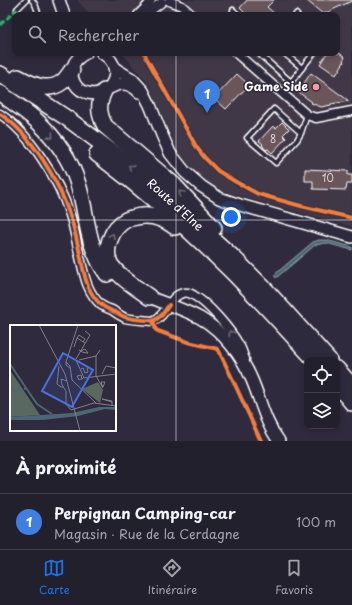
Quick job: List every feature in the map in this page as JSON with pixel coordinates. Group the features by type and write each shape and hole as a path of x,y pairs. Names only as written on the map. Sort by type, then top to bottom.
{"highway":[{"path":"0,67 32,84 44,87 56,86 63,81 74,61"},
{"name":"Route d'Elne","path":"0,74 68,119 134,168 235,259 266,290 317,354"},
{"name":"Route d'Elne","path":"0,86 62,127 128,178 214,255 262,303 317,354"},
{"path":"106,90 99,107 100,115 105,126 174,185 244,259 283,304 317,354"},
{"path":"0,94 37,120 54,139 69,161 79,185 92,246 101,266 110,278 124,288 149,297"},
{"path":"149,297 124,278 111,265 107,255 109,242 116,229 126,220 138,216 160,218 169,222 183,233 217,264 306,357"},
{"path":"340,372 352,386"},
{"path":"340,389 352,403"},
{"path":"340,393 352,406"}],"main road":[{"path":"106,90 112,85 115,74 109,58"},
{"path":"109,58 143,91 170,154 185,172 201,186 219,198 352,237"},
{"path":"74,61 72,77 75,84 84,92 98,94 116,85 124,84 134,88 143,95 150,105"},
{"path":"149,297 200,318 218,330 244,364 252,381 266,420 272,432 279,441"}],"street":[{"path":"141,12 151,0"},
{"path":"149,12 165,1 181,3 189,12"},
{"path":"241,56 308,115 316,118 352,112"},
{"path":"0,114 20,131 46,166 61,191 70,214 80,254 83,274 93,295 102,305 126,318 155,320 162,315 175,297 184,293 192,294 206,305 227,327 240,346 252,381"}],"lane":[{"path":"18,9 26,0"},
{"path":"32,0 38,12"},
{"path":"261,56 291,82 312,56"},
{"path":"288,56 302,68"},
{"path":"301,133 274,109 247,138 276,163 297,140 301,133 308,115"}],"shaded area":[{"path":"77,0 352,0 352,227 221,191 195,174 178,152 150,86 125,56 340,56 340,12 87,12"}],"water":[{"path":"326,240 352,247 352,250 326,243 315,245 276,278 274,275 313,242"}],"building":[{"path":"247,0 274,0 267,7 273,12 244,12 240,8"},
{"path":"306,0 352,0 327,12 321,12"},
{"path":"340,54 345,57 344,62 336,75 320,64 325,56 340,56"},
{"name":"Game Side","path":"311,73 349,101 321,107 311,103 312,102 298,92"},
{"path":"237,74 249,85 226,109 214,98"},
{"path":"282,122 289,129 283,135 286,138 272,153 268,149 266,150 262,145 263,144 259,141 273,126 276,128"},
{"path":"305,169 348,171 348,175 352,175 352,184 347,184 346,190 313,189 313,181 305,181"}],"marked path":[{"path":"14,12 17,9"},
{"path":"0,25 12,14"}],"cycle path":[{"path":"146,56 197,148 218,171 258,194 352,218"},
{"path":"0,114 22,133 32,145 42,158 58,186 77,239 89,289 97,301 106,308 124,317 144,320 155,320 162,315 169,305"},
{"path":"153,321 156,330 158,331 188,342 218,349 262,441"}],"place":[{"name":"Game Side","path":"316,87"},
{"name":"Perpignan Camping-car","path":"207,113"}]}
